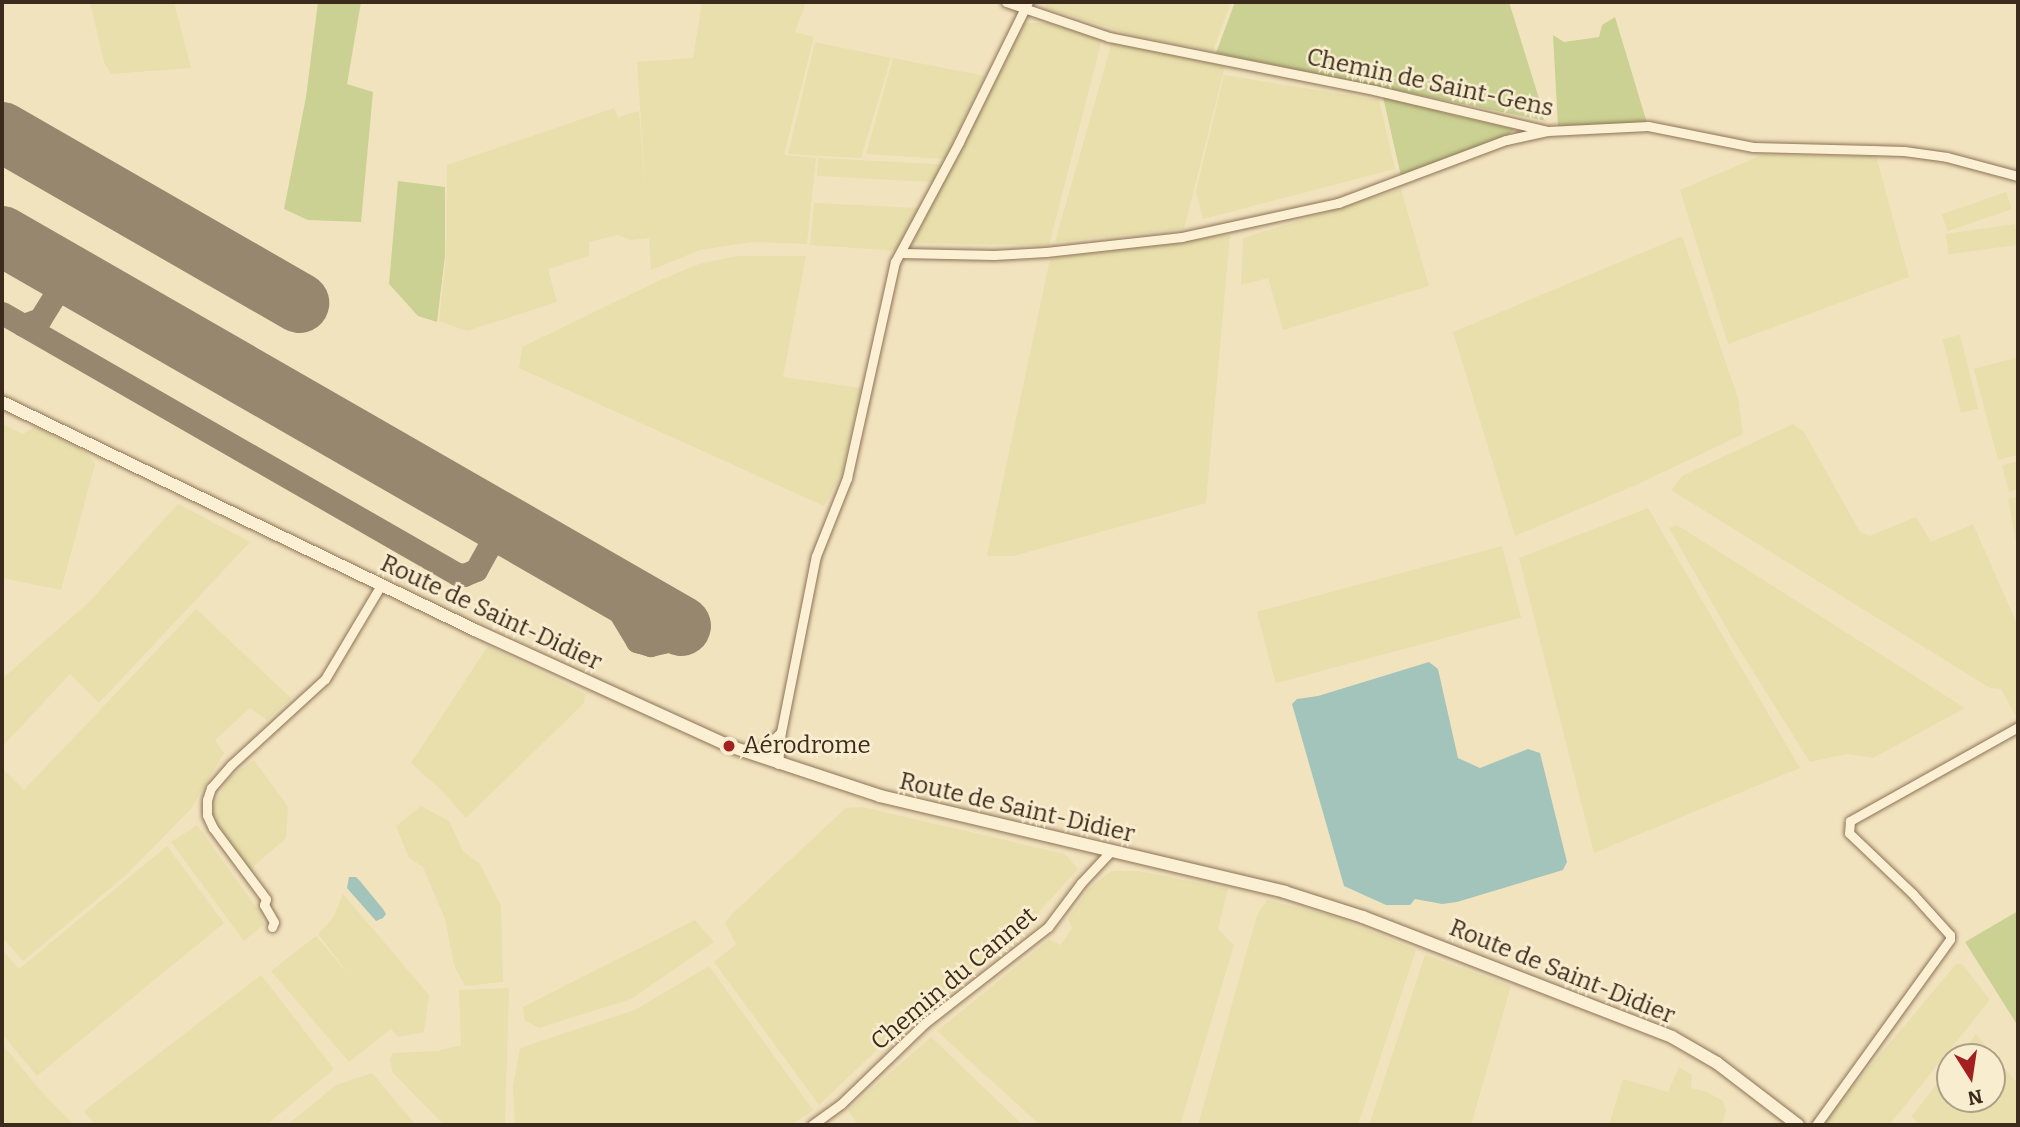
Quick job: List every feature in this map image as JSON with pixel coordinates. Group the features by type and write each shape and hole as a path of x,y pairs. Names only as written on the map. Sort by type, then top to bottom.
{"main road":[{"name":"Route de Saint-Didier","path":"2,402 607,692 746,752 880,796 1324,903 1608,1011 1694,1048 1740,1078 1798,1125"}],"street":[{"name":"Chemin de Saint-Gens","path":"1006,2 1026,5 1109,37 1374,90 1548,131 1648,126 1752,147 1904,151 1947,157 2018,176"},
{"path":"775,763 816,556 847,478 895,262 902,253 1026,5"},
{"path":"902,253 994,255 1116,246 1182,237 1338,203 1506,141 1548,131"},
{"path":"272,927 274,922 264,905 266,899 213,828 207,815 207,800 211,788 231,765 326,679 381,585"},
{"path":"1816,1125 1950,939 1950,935 1913,894 1849,834 1850,821 2018,727"},
{"path":"746,752 766,747 779,735"},
{"name":"Chemin du Cannet","path":"812,1125 841,1104 925,1023 1048,927 1081,883 1110,852"}],"shaded area":[{"path":"90,2 174,2 191,68 111,74 104,62"},
{"path":"702,2 806,2 795,32 814,37 784,155 816,158 807,244 752,242 700,250 651,270 649,238 630,240 618,235 589,242 589,256 548,269 557,302 467,331 439,321 446,257 447,165 614,108 618,117 639,111 646,197 637,62 693,58"},
{"path":"1044,2 1231,2 1213,51 1136,36 1047,8"},
{"path":"1021,23 1049,23 1102,39 1049,245 913,243"},
{"path":"815,42 891,58 861,158 788,154"},
{"path":"1112,42 1225,66 1184,229 1055,242"},
{"path":"893,58 985,76 945,159 866,154"},
{"path":"1224,75 1379,100 1395,169 1203,219 1196,191"},
{"path":"1762,155 1876,156 1909,277 1728,344 1680,190"},
{"path":"818,158 942,164 941,182 817,176"},
{"path":"1401,189 1429,286 1283,330 1268,278 1241,285 1243,238"},
{"path":"2006,192 2012,209 1948,231 1942,214"},
{"path":"814,203 919,208 898,251 810,245"},
{"path":"2015,224 2018,245 1949,255 1946,234"},
{"path":"1230,235 1206,503 1013,556 987,556 1050,259"},
{"path":"1682,236 1738,398 1743,434 1636,485 1515,536 1453,332"},
{"path":"737,256 806,256 783,377 861,388 842,473 824,506 519,368 522,347 656,282 699,264"},
{"path":"1960,335 1978,409 1961,413 1943,339"},
{"path":"2018,357 2018,455 1998,460 1974,369"},
{"path":"2,424 23,434 34,427 85,451 95,464 61,590 2,578"},
{"path":"1793,424 1804,432 1860,532 1870,536 1916,517 1931,542 1973,524 2018,626 2018,720 2001,689 1990,688 1671,490 1682,476"},
{"path":"2018,461 2018,489 2009,492 2002,465"},
{"path":"2018,497 2018,552 2008,499"},
{"path":"178,504 250,542 99,703 70,674 2,747 2,679 91,600"},
{"path":"1648,508 1800,768 1594,853 1519,558"},
{"path":"1677,525 1965,708 1873,758 1847,754 1810,762 1734,641 1669,528"},
{"path":"1502,546 1521,617 1276,683 1257,612"},
{"path":"196,609 291,698 267,720 250,708 215,740 224,753 191,809 127,874 23,961 2,937 2,768 24,790"},
{"path":"488,646 585,694 584,703 466,818 441,790 411,763"},
{"path":"254,760 288,807 286,838 254,866 251,873 215,823 211,810 230,777"},
{"path":"421,806 449,821 463,851 480,864 501,906 503,982 465,986 454,965 445,919 423,867 409,858 396,826"},
{"path":"862,807 1065,854 1078,869 1027,925 925,1004 819,1105 714,962 736,944 725,923 732,914 846,808"},
{"path":"197,825 261,914 264,924 244,941 171,842"},
{"path":"167,846 224,923 37,1076 2,1034 2,950 19,969"},
{"path":"1111,871 1139,871 1228,889 1218,929 1234,945 1180,1125 1040,1125 937,1031 1049,940 1061,945 1072,928 1068,919 1088,890"},
{"path":"343,894 429,995 424,1032 398,1037 391,1029 349,1062 271,971 316,936 350,976 318,934 333,918"},
{"path":"1267,900 1333,916 1416,950 1358,1125 1198,1125 1257,915"},
{"path":"695,920 714,942 631,999 539,1028 525,1021 523,1007"},
{"path":"1425,955 1511,986 1471,1125 1369,1125"},
{"path":"1956,964 1962,964 1990,1000 1955,1043 1936,1043 1936,1067 1889,1125 1821,1125"},
{"path":"709,966 813,1110 791,1125 515,1125 513,1086 520,1048 635,1010"},
{"path":"261,975 334,1069 266,1125 95,1125 84,1111"},
{"path":"509,988 505,1125 444,1125 392,1072 390,1059 393,1053 437,1051 461,1045 459,990"},
{"path":"1976,1034 1984,1043 1969,1043"},
{"path":"931,1037 1023,1125 858,1125 848,1110"},
{"path":"2,1044 41,1091 74,1125 2,1125"},
{"path":"1679,1067 1692,1075 1691,1088 1707,1092 1723,1101 1726,1110 1722,1125 1609,1125 1623,1079 1668,1092"},
{"path":"2006,1070 2018,1084 2018,1125 1919,1125 1912,1116 1936,1085 1936,1113 2006,1113"},
{"path":"372,1073 416,1125 287,1125 336,1085"}],"green space":[{"path":"318,2 361,2 347,84 373,92 361,222 308,220 284,209 306,97"},
{"path":"1235,2 1509,2 1546,121 1216,53"},
{"path":"1615,17 1647,123 1558,126 1553,35 1564,42 1599,37 1602,25"},
{"path":"1383,97 1514,129 1507,136 1401,176"},
{"path":"398,181 445,187 445,256 437,322 418,316 389,284"},
{"path":"2018,911 2018,1026 1965,942"}],"water":[{"path":"1429,662 1438,669 1458,758 1480,768 1528,749 1540,753 1567,862 1563,870 1457,902 1442,904 1415,899 1410,905 1386,905 1344,886 1292,704 1297,699 1318,696"},
{"path":"349,877 356,877 360,881 383,909 386,914 383,918 376,921 347,888"}],"taxiway":[{"path":"46,261 57,273 56,291"},
{"path":"23,325 40,319 61,286 70,281 83,282"},
{"path":"2,313 457,574 464,575 476,570 502,523"},
{"path":"599,578 637,641 650,645 663,642 671,635 673,622"}],"runway":[{"path":"2,132 299,303"},
{"path":"2,236 681,626"}],"place":[{"name":"Aérodrome","path":"729,746"}]}
